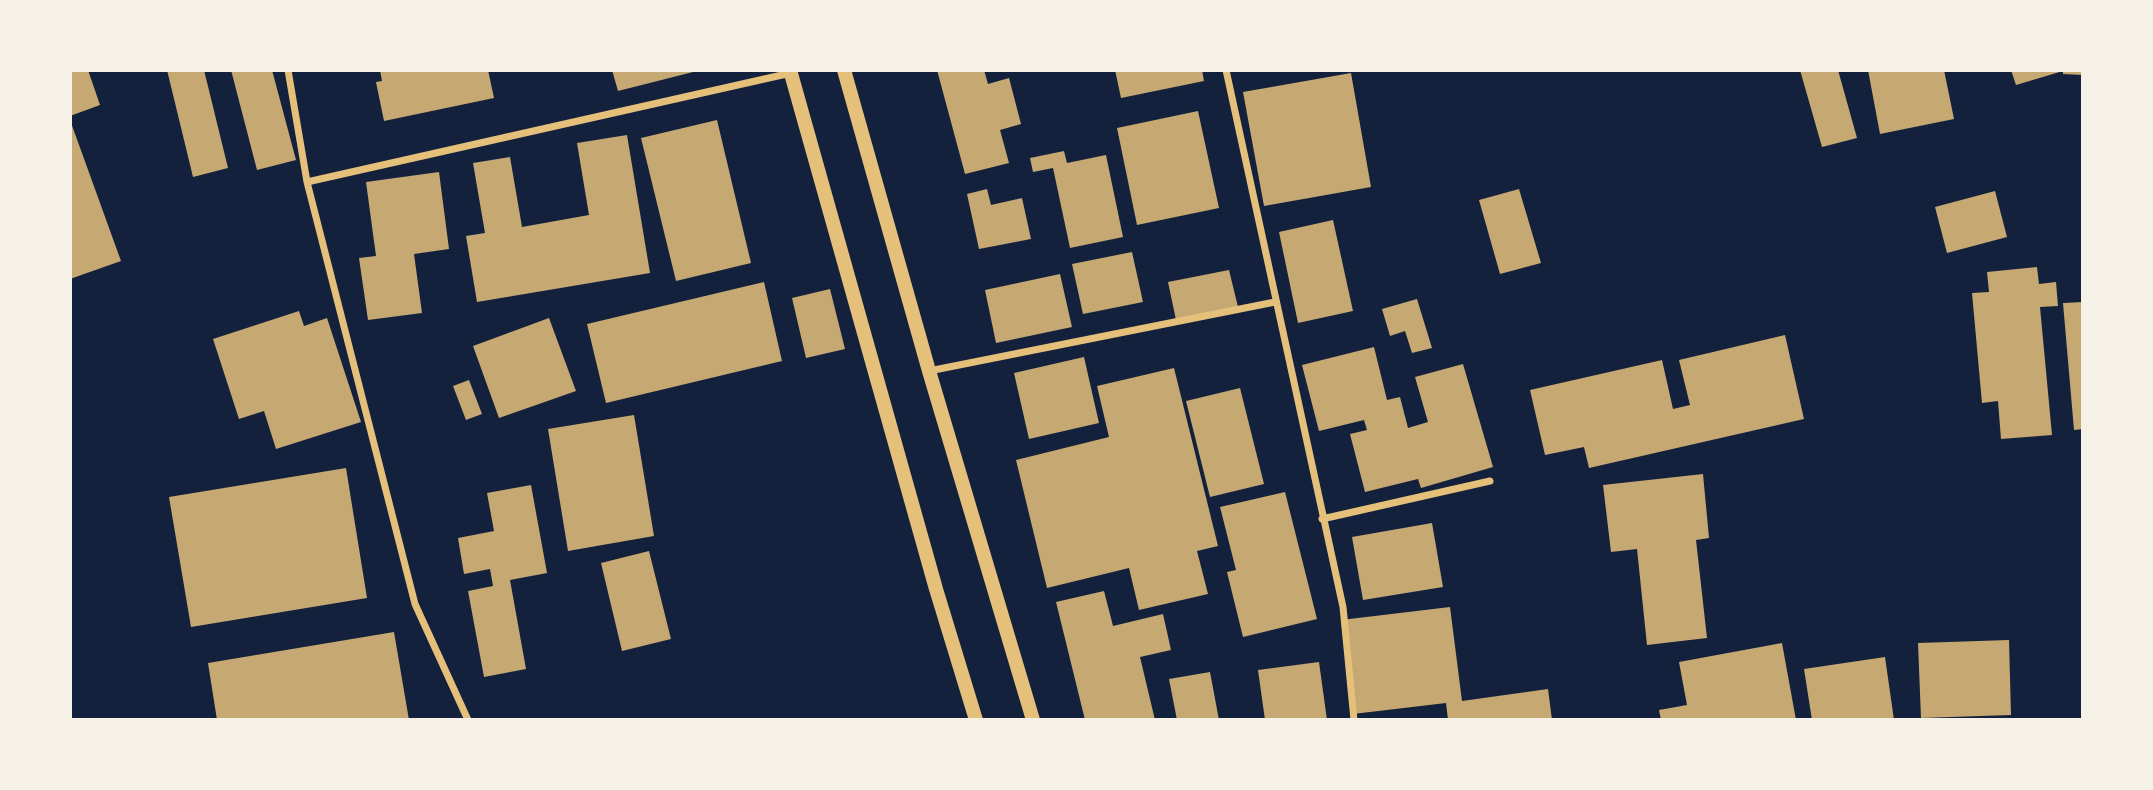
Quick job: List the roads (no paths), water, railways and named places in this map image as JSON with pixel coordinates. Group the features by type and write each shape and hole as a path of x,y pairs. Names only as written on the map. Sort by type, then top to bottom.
{"main road":[{"path":"844,70 929,371 1033,720"},
{"path":"791,71 936,589 976,720"}],"street":[{"path":"288,70 307,182 415,604 468,720"},
{"path":"1226,70 1343,607 1354,720"},
{"path":"307,182 791,71"},
{"path":"929,371 1276,302"},
{"path":"1322,519 1490,481"}]}
